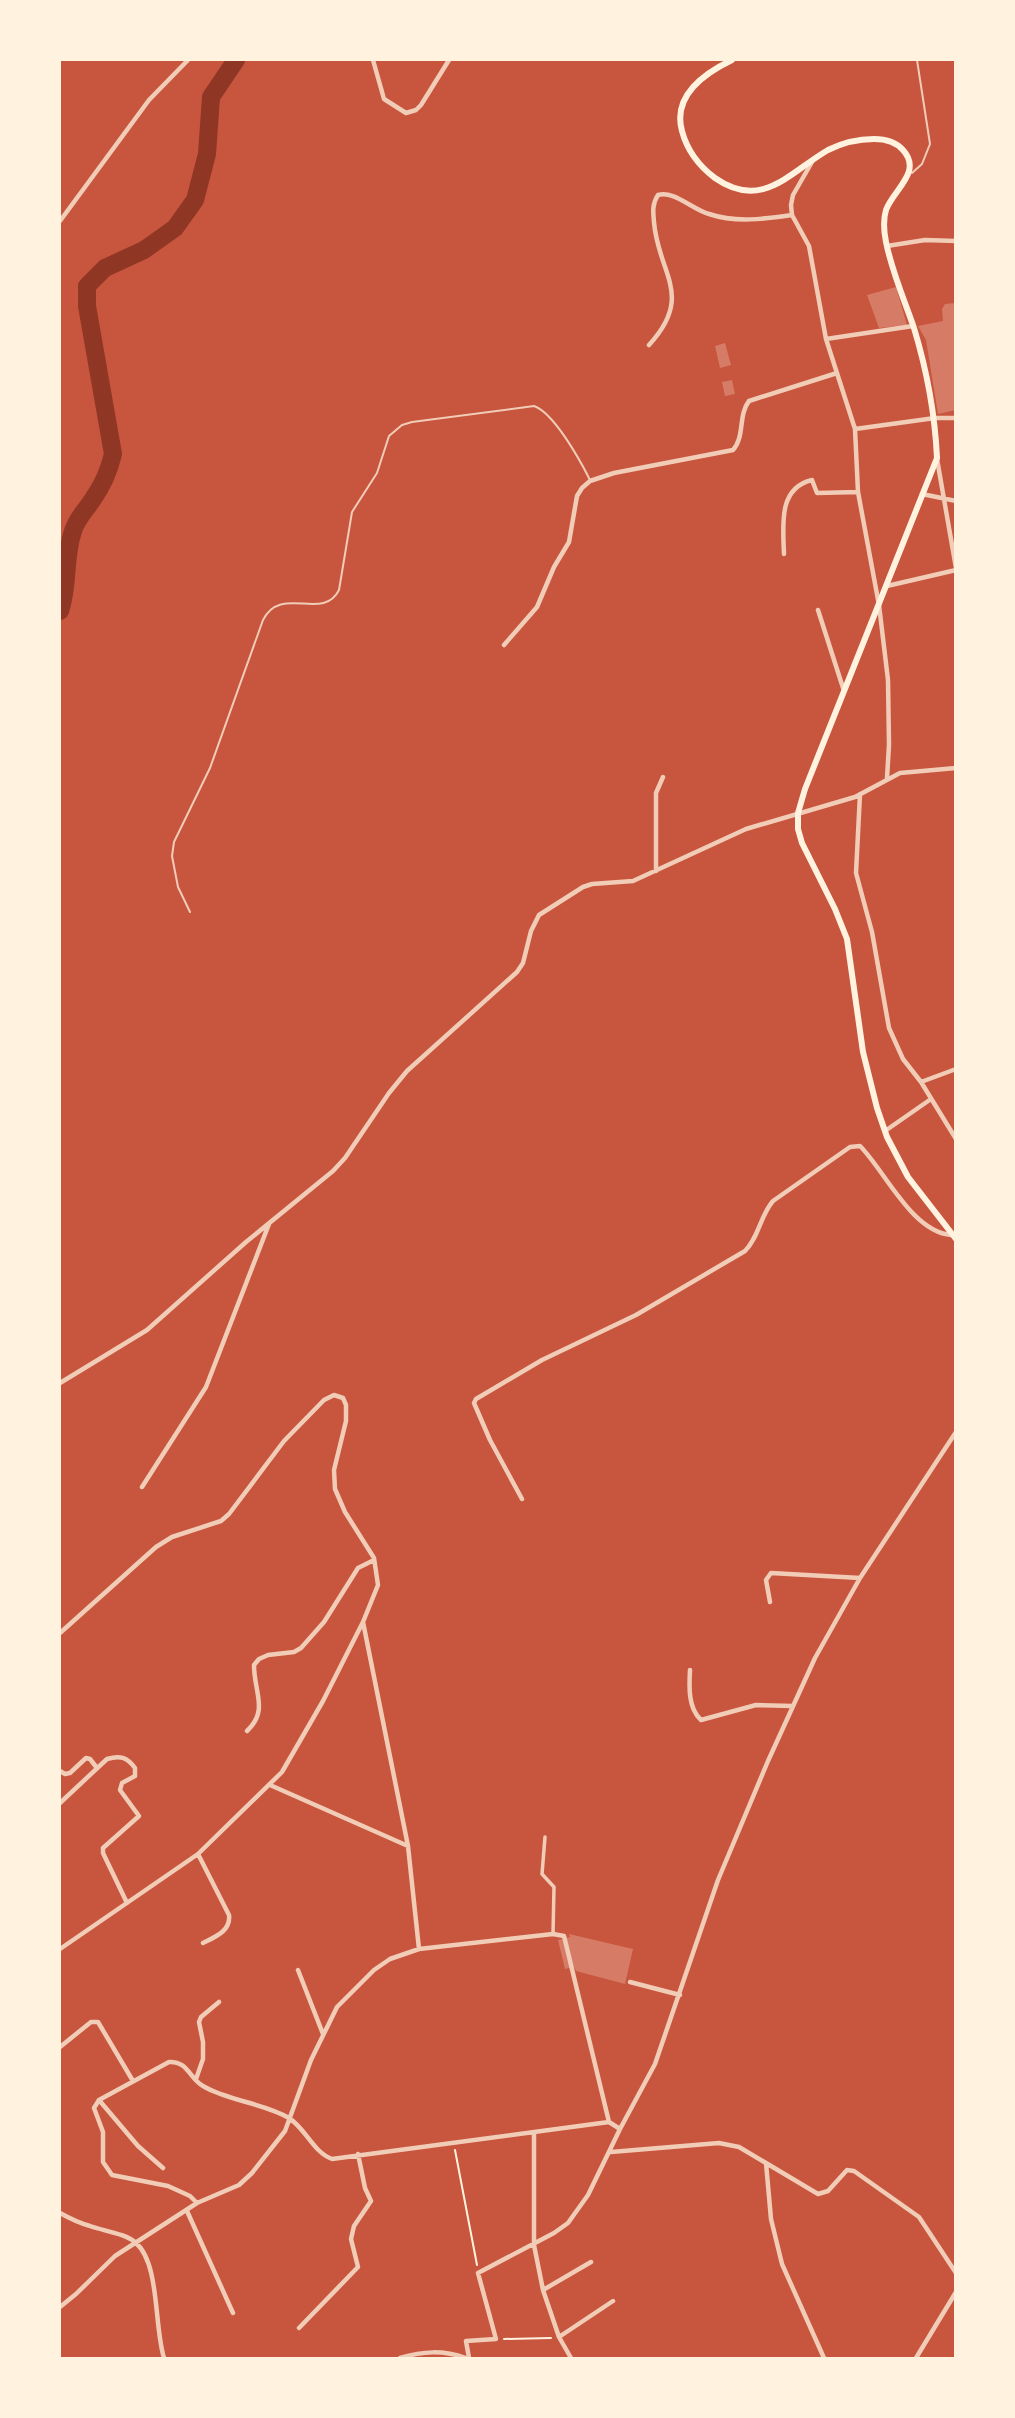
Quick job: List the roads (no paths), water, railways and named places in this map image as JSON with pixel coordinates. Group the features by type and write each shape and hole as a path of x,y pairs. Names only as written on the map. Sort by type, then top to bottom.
{"main road":[{"path":"732,60 718,66 693,86 681,108 682,130 696,161 728,185 756,191 779,184 827,151 851,141 882,139 900,146 910,161 908,176 885,211 884,232 925,366 936,418 937,458 798,813 798,829 846,939 865,1062 885,1131 908,1177 953,1237"}],"street":[{"path":"60,221 149,100 188,60"},
{"path":"373,60 384,99 406,113 421,105 449,60"},
{"path":"813,161 793,195 792,215 809,246 826,339 855,429 858,492 878,605 888,692 890,745 887,778"},
{"path":"649,345 666,323 673,292 655,232 653,207 658,195 669,195 706,214 718,217 754,220 792,215"},
{"path":"887,246 925,240 956,241"},
{"path":"826,339 913,326"},
{"path":"504,645 537,607 554,567 569,542 577,496 590,481 614,472 733,450 739,441 743,412 749,401 837,373"},
{"path":"855,429 936,418 956,418"},
{"path":"887,586 956,569 937,458"},
{"path":"784,554 785,514 790,492 794,488 812,480 817,493 858,492"},
{"path":"922,494 956,501"},
{"path":"818,610 844,691"},
{"path":"60,1383 147,1330 333,1171 407,1071 517,972 527,952 531,932 539,915 583,887 633,881 746,829 860,794 900,773 956,768"},
{"path":"656,871 656,793 663,777"},
{"path":"860,794 856,873 872,932 887,1017 899,1052 956,1139"},
{"path":"921,1082 956,1069"},
{"path":"885,1131 931,1099"},
{"path":"522,1499 490,1440 474,1403 476,1399 542,1360 636,1315 746,1251 773,1201 850,1147 860,1146 865,1151 918,1218 939,1232 953,1237"},
{"path":"142,1487 206,1387 269,1223"},
{"path":"60,1633 156,1547 172,1537 220,1521 229,1514 284,1441 330,1396 339,1395 346,1405 346,1421 334,1470 335,1489 345,1512 367,1544 374,1560 378,1585 363,1622 323,1701 282,1772 270,1785 198,1854 60,1949"},
{"path":"400,2358 440,2351 468,2358 466,2341 496,2339 478,2273 554,2233 579,2210 656,2064 718,1880 793,1706 860,1578 956,1433"},
{"path":"247,1731 258,1721 260,1712 254,1665 268,1655 301,1648 324,1622 358,1569 374,1560"},
{"path":"770,1602 766,1580 771,1573 860,1578"},
{"path":"363,1622 408,1846 419,1949"},
{"path":"690,1671 690,1695 696,1714 701,1720 756,1705 793,1706"},
{"path":"60,1803 107,1759 117,1756 131,1762 136,1771 135,1776 122,1783 120,1790 139,1816 103,1848 127,1903"},
{"path":"60,1771 70,1773 86,1758 97,1768"},
{"path":"270,1785 408,1846"},
{"path":"545,1837 542,1874 554,1887 553,1934"},
{"path":"198,1854 230,1922 225,1930 203,1943"},
{"path":"60,2307 115,2256 135,2242 197,2203 239,2185 252,2173 285,2131 311,2060 337,2007 373,1970 390,1959 419,1949 553,1934 564,1936 609,2122"},
{"path":"298,1970 324,2035"},
{"path":"630,1982 680,1995"},
{"path":"196,2080 203,2042 199,2022 201,2017 219,2002"},
{"path":"60,2047 91,2022 98,2022 133,2081"},
{"path":"197,2203 190,2196 168,2186 144,2179 116,2177 107,2171 103,2162 103,2132 94,2108 99,2100 169,2062 178,2062 202,2086 290,2119 327,2157 339,2160 358,2154 609,2122 620,2129"},
{"path":"99,2100 138,2146 163,2168"},
{"path":"534,2133 534,2245 543,2290 559,2337 571,2358"},
{"path":"610,2152 719,2143 739,2147 818,2194 828,2191 847,2171 854,2171 919,2217 956,2273"},
{"path":"299,2328 358,2267 351,2239 354,2226 371,2201 365,2188 358,2154"},
{"path":"766,2163 771,2219 782,2264 824,2358"},
{"path":"187,2211 233,2313"},
{"path":"60,2213 77,2222 135,2242 149,2260 164,2358"},
{"path":"543,2290 591,2262"},
{"path":"916,2358 956,2291"},
{"path":"559,2337 613,2301"}],"lane":[{"path":"908,176 922,164 930,144 917,60"},
{"path":"190,912 178,887 172,856 174,842 210,768 263,620 267,612 277,604 321,604 336,596 352,512 377,473 389,436 395,429 412,422 534,407 542,409 575,452 590,481"}],"waterway":[{"path":"60,611 73,531 103,483 113,454 87,306 87,286 105,268 144,250 175,228 195,200 207,154 211,97 236,60"}]}
